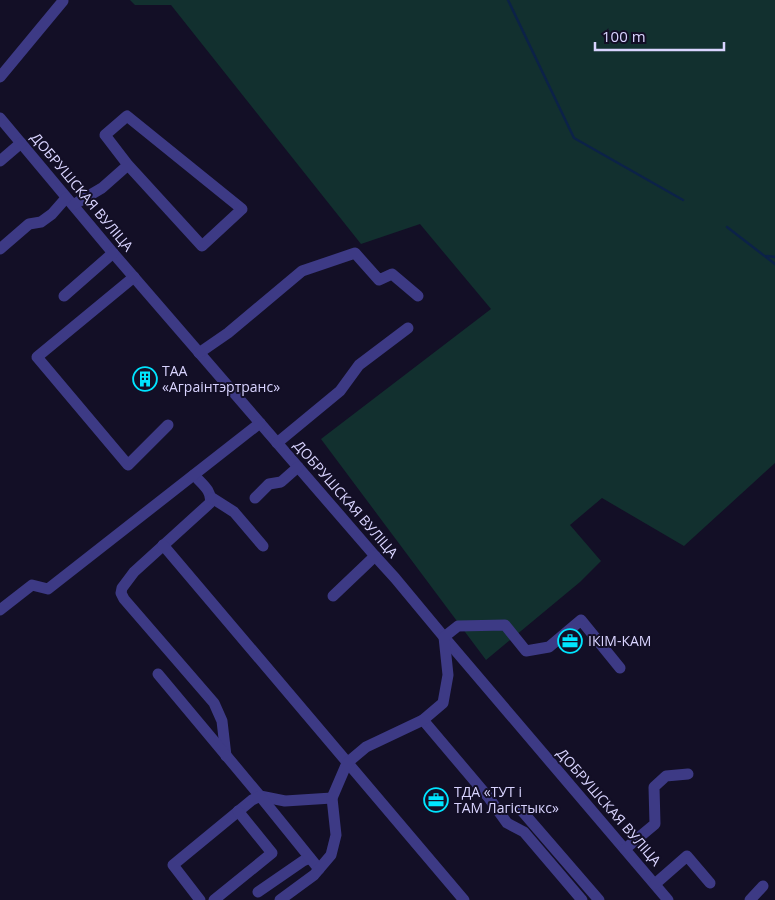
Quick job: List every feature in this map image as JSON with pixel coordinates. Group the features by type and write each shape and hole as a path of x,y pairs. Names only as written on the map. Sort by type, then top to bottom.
{"street":[{"path":"0,77 63,1"},
{"path":"127,116 242,209 202,246 128,164 105,135 127,116"},
{"name":"ДОБРУШСКАЯ ВУЛІЦА","path":"0,118 113,253 395,578 668,900"},
{"path":"0,161 21,143"},
{"path":"0,249 30,224 41,222 70,202 102,188 128,164"},
{"path":"64,296 113,253"},
{"path":"199,353 228,333 302,271 355,253 379,280 392,274 418,296"},
{"path":"134,277 37,357 128,465 168,425"},
{"path":"277,443 340,391 359,365 408,328"},
{"path":"0,610 32,585 48,590 260,423"},
{"path":"255,498 269,484 281,482 298,467"},
{"path":"194,475 210,492 212,498 234,512 263,546"},
{"path":"212,498 210,503 134,572 122,588 121,593 124,599 214,703 222,721 226,756"},
{"path":"163,546 464,900"},
{"path":"333,596 375,556"},
{"path":"280,900 314,875 331,855 336,835 332,798 347,763 366,747 423,720 443,703 448,675 444,637 458,626 505,625 526,651 549,648 582,620 620,668"},
{"path":"158,674 319,869"},
{"path":"423,720 489,798 507,823 524,832 582,900"},
{"path":"625,849 655,824 654,788 666,776 688,774"},
{"path":"200,900 173,865 238,811 260,796 285,801 332,798"},
{"path":"214,900 272,854 238,811"},
{"path":"522,811 599,900"},
{"path":"655,884 686,856 710,883"},
{"path":"258,892 310,858"},
{"path":"750,900 763,886"}],"green space":[{"path":"130,0 775,0 775,463 684,546 602,498 570,525 601,561 580,582 486,660 321,439 491,309 420,224 361,244 171,5 135,5"}],"waterway":[{"path":"508,0 574,138 683,200"},
{"path":"727,227 775,264"},
{"path":"767,256 775,257"}],"place":[{"name":"ТАА «Аграінтэртранс»","path":"145,379"},
{"name":"ІКІМ-КАМ","path":"570,641"},
{"name":"ТДА «ТУТ і ТАМ Лагістыкс»","path":"436,800"}]}
